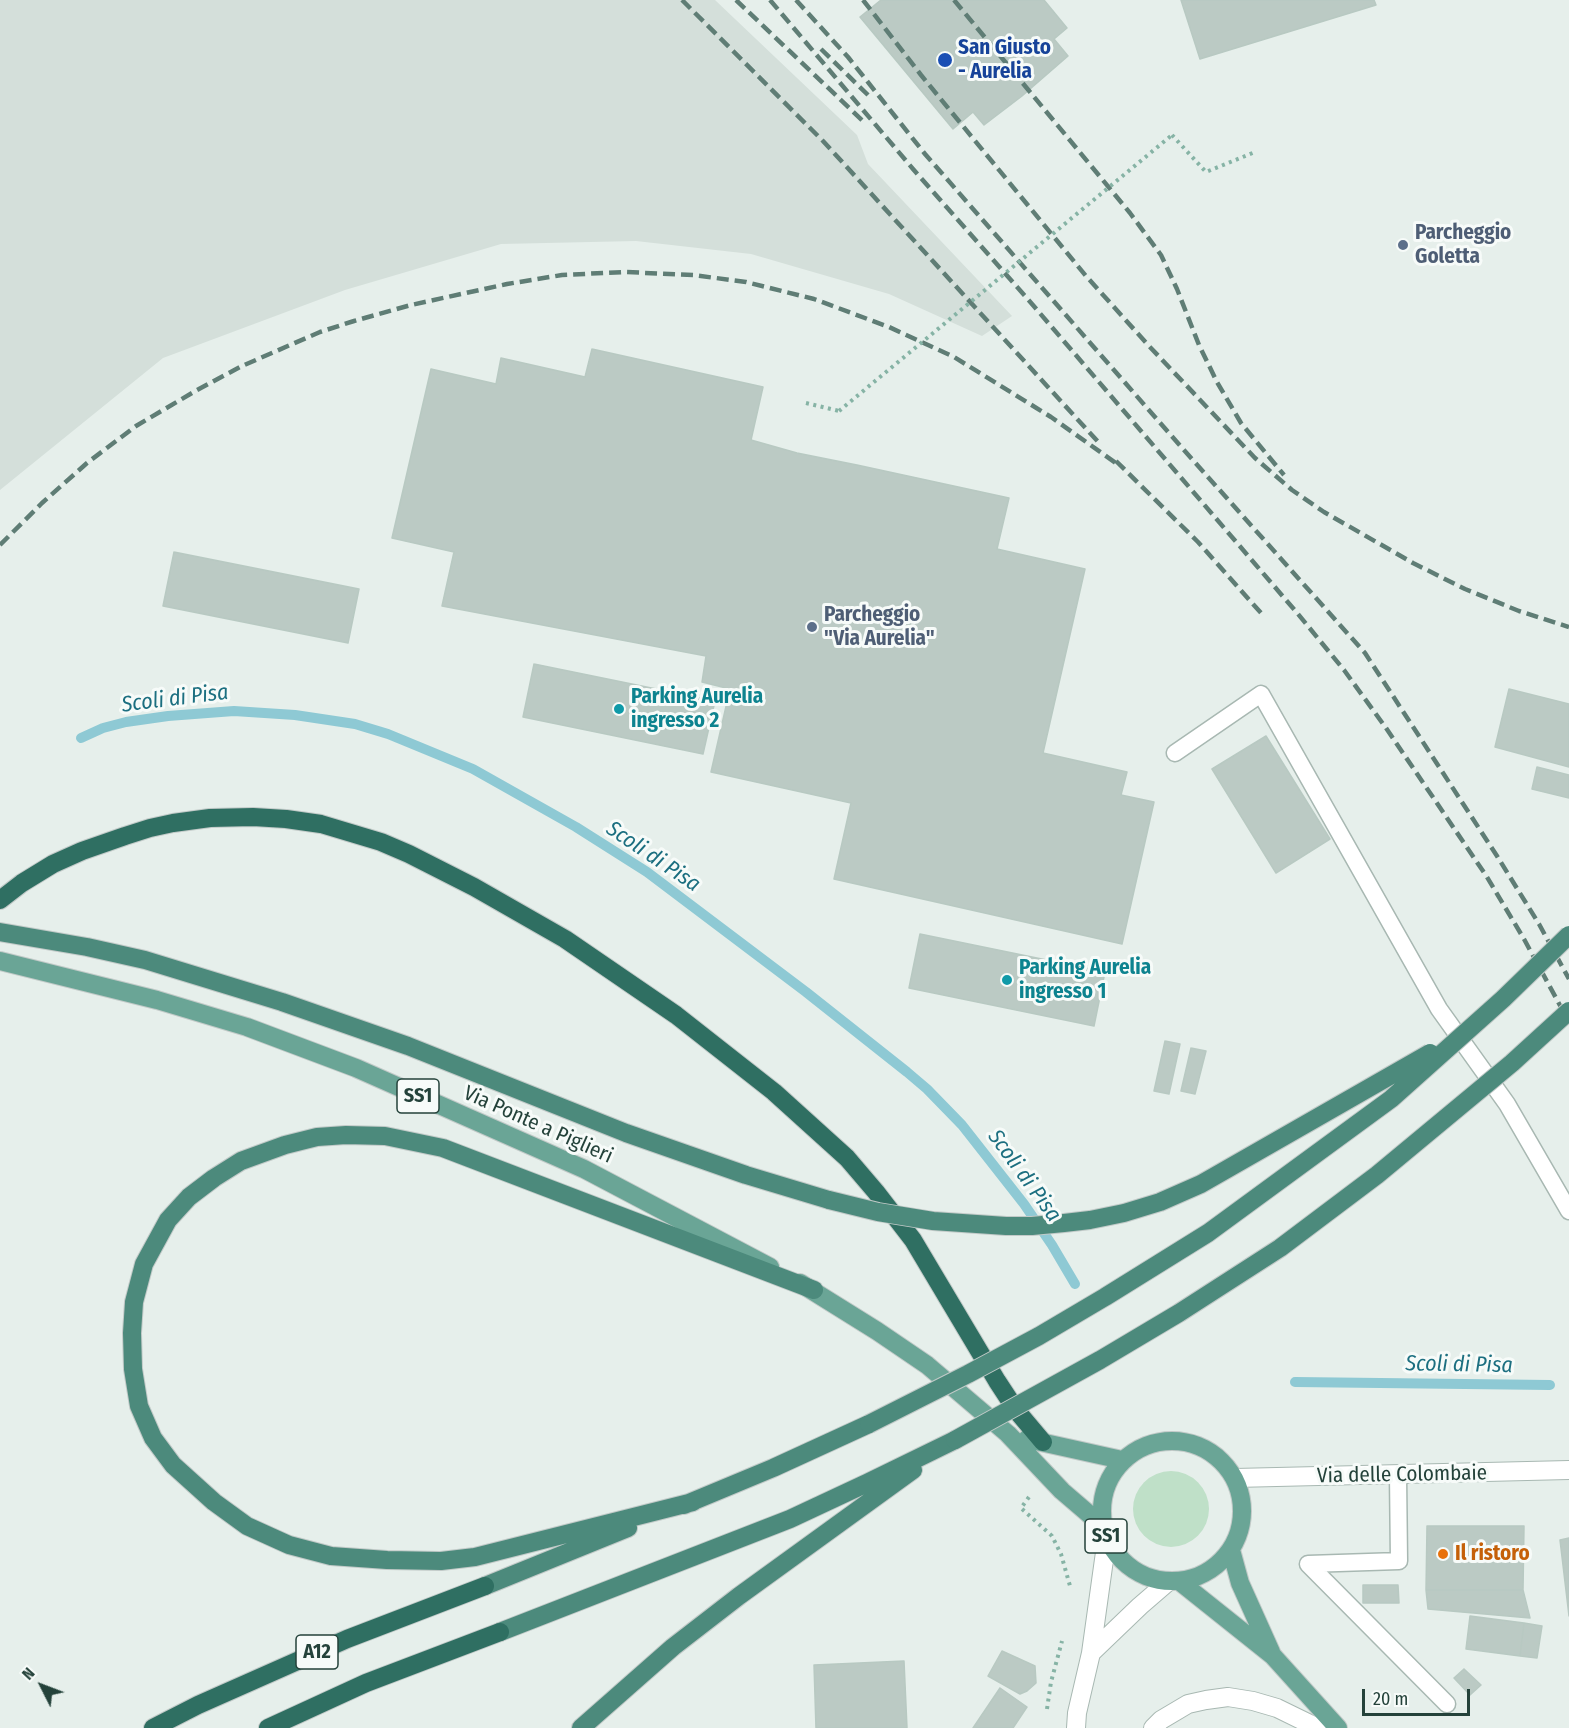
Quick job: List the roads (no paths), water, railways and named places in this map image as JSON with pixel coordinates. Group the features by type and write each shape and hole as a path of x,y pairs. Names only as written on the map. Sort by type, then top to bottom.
{"highway":[{"path":"0,900 37,873 82,851 150,828 210,818 286,819 330,827 381,842 465,882 565,939 676,1016 774,1092 847,1158 913,1240 997,1381 1016,1410 1043,1442"},
{"path":"0,932 145,960 282,1002 408,1046 648,1141 746,1175 829,1200 878,1212 933,1221 1032,1226 1090,1220 1160,1202 1242,1162 1463,1035"},
{"path":"814,1290 443,1149 385,1136 317,1137 285,1145 241,1161 197,1190 168,1220 144,1264 134,1302 133,1369 139,1406 153,1438 173,1465 207,1497 247,1526 289,1545 331,1556 441,1561 476,1557 693,1502 869,1424 968,1374 1105,1298 1208,1233 1391,1099 1503,999 1569,935"},
{"path":"581,1728 673,1647 739,1596 955,1440 1100,1360 1280,1248 1386,1167 1512,1063 1569,1011"},
{"name":"A12","path":"268,1728 366,1683 790,1519 955,1440"},
{"name":"A12","path":"153,1728 198,1705 347,1639 693,1502"}],"main road":[{"name":"Via Ponte a Piglieri","path":"0,961 157,1000 247,1027 356,1068 584,1169 814,1290 927,1365 1008,1434 1105,1532"},
{"name":"Via Ponte a Piglieri","path":"1008,1434 1122,1460"},
{"path":"1122,1460 1138,1449 1161,1441 1183,1442 1205,1449 1222,1461 1234,1478 1241,1496 1242,1515 1239,1533 1231,1550 1220,1563 1205,1573 1193,1578 1174,1581"},
{"name":"SS1","path":"1122,1460 1113,1472 1102,1503 1105,1532 1117,1555 1131,1569 1150,1578 1174,1581 1273,1656 1338,1728"},
{"name":"SS1","path":"1231,1550 1240,1583 1273,1656"}],"street":[{"name":"Via delle Colombaie","path":"1234,1478 1569,1470"},
{"path":"1076,1728 1077,1713 1091,1653 1105,1532"},
{"path":"1091,1653 1140,1606 1174,1581"},
{"path":"1154,1728 1161,1720 1188,1704 1228,1697 1277,1708 1318,1728"}],"lane":[{"path":"1175,753 1261,694 1439,1009 1507,1104 1569,1210"},
{"path":"1398,1475 1399,1561 1308,1564 1447,1704"}],"waterway":[{"name":"Scoli di Pisa","path":"81,738 103,728 126,722 168,716 234,711 295,715 355,724 388,734 473,769 576,827 647,872 806,992 927,1089 962,1125 1024,1204 1075,1284"},
{"name":"Scoli di Pisa","path":"1295,1382 1550,1385"}],"railway":[{"path":"682,0 823,141 1101,445"},
{"path":"736,0 865,123"},
{"path":"770,0 1344,670 1487,877 1569,1022"},
{"path":"796,0 848,57 925,154 1365,653 1497,856 1539,924 1569,979"},
{"path":"863,0 921,75 1086,276 1255,458 1292,490 1324,512 1413,563 1465,589 1519,611 1569,627"},
{"path":"954,0 1130,213 1161,255 1217,382 1241,423 1284,475"},
{"path":"821,49 868,95"},
{"path":"0,545 87,463 136,426 242,366 320,332 354,321 411,305 507,284 562,275 625,272 693,275 746,282 814,299 889,327 954,357 1051,417 1120,466"},
{"path":"1116,461 1198,542 1261,613"}],"place":[{"name":"San Giusto - Aurelia","path":"945,60"},
{"name":"Parcheggio Goletta","path":"1403,245"},
{"name":"Parcheggio \"Via Aurelia\"","path":"812,627"},
{"name":"Parking Aurelia ingresso 2","path":"619,709"},
{"name":"Parking Aurelia ingresso 1","path":"1007,980"},
{"name":"Il ristoro","path":"1443,1554"}]}
